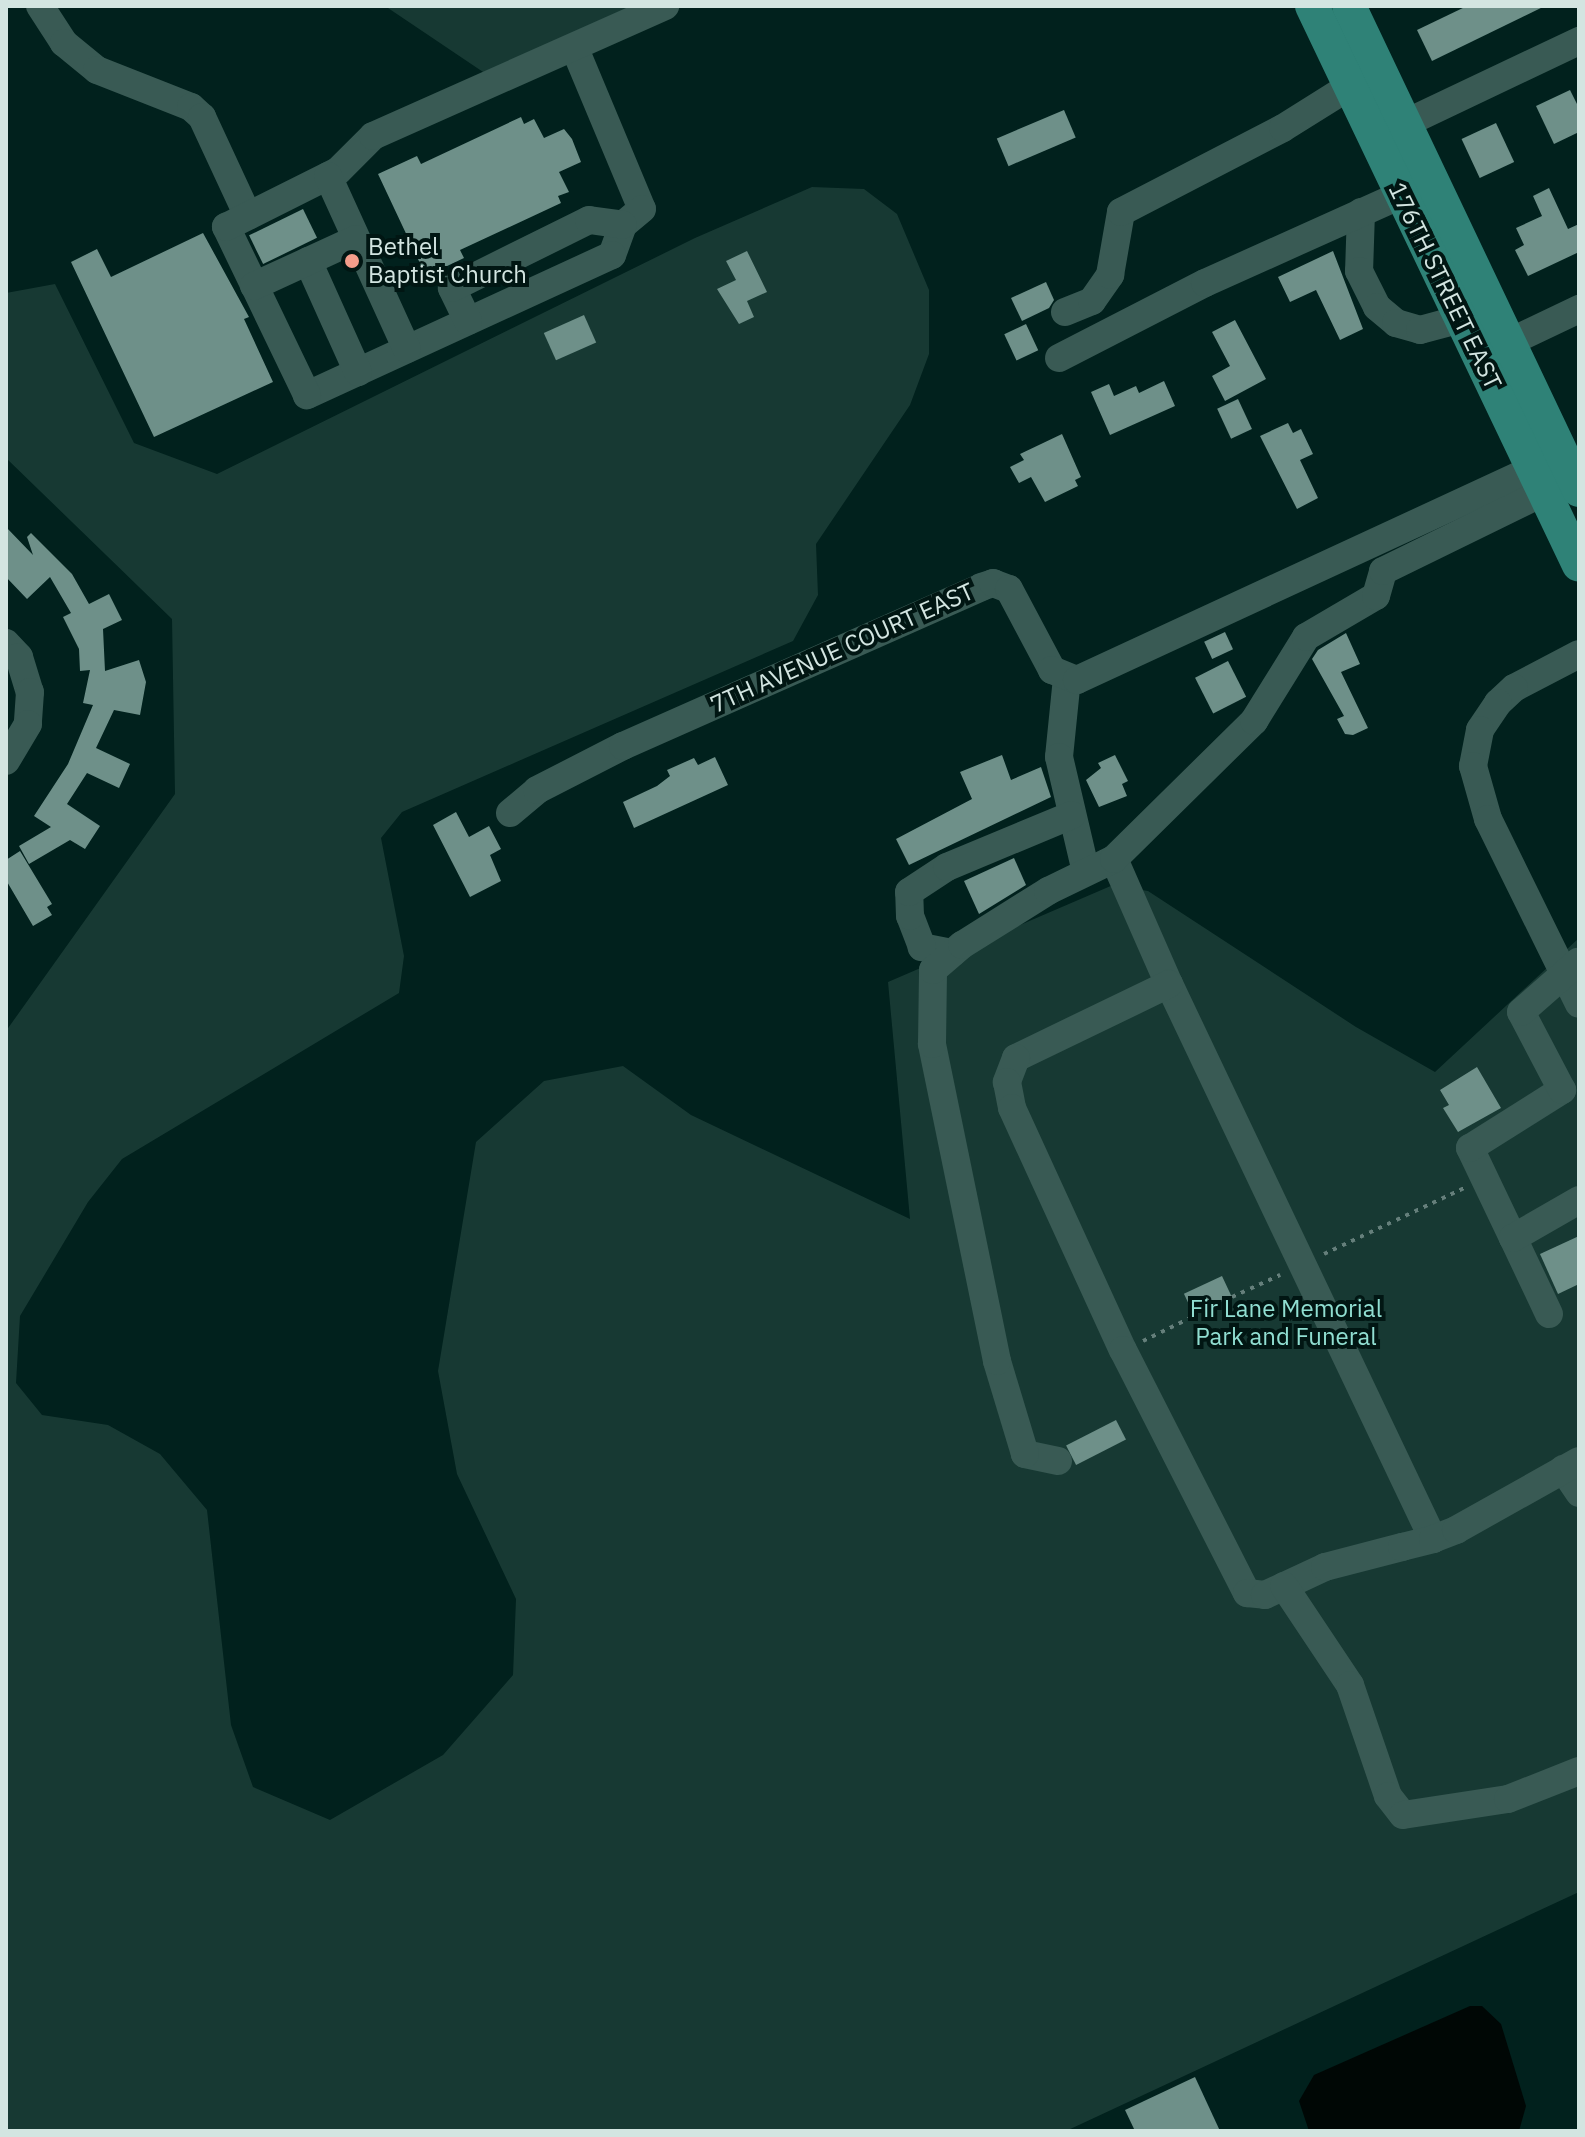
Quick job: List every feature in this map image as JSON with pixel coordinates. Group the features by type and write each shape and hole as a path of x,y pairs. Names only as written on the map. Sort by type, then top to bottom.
{"main road":[{"name":"176TH STREET EAST","path":"1312,6 1579,565"},
{"name":"176TH STREET EAST","path":"1349,6 1579,490"},
{"path":"1510,420 1541,445 1579,526"}],"street":[{"path":"40,6 64,43 97,70 191,107 202,117 248,216"},
{"path":"575,49 642,209 623,225 612,255 307,395 226,227 328,176 373,136 575,49 609,35 665,6"},
{"path":"1404,124 1579,41"},
{"path":"1065,312 1092,301 1110,275 1121,212 1283,128 1350,86"},
{"path":"328,176 407,349"},
{"path":"1059,358 1401,195"},
{"path":"1361,212 1359,271 1377,307 1396,323 1420,330 1461,319"},
{"path":"468,321 452,288 589,220 623,225"},
{"path":"254,286 356,239"},
{"path":"308,261 358,372"},
{"path":"1508,343 1579,309"},
{"path":"1086,872 1059,757 1067,678 1103,672 1538,480"},
{"path":"1058,1461 1025,1454 997,1361 932,1044 933,970 952,953 1086,872 1114,859 1254,721 1306,637 1376,596 1383,571 1396,561 1538,480"},
{"name":"7TH AVENUE COURT EAST","path":"510,813 537,790 680,719 993,583 1017,597 1046,662 1067,678"},
{"path":"6,643 19,657 30,692 28,724 6,761"},
{"path":"1579,654 1514,688 1498,703 1480,730 1473,766 1488,819 1572,968 1579,1004"},
{"path":"952,953 922,947 910,916 909,892 947,867 1072,815"},
{"path":"1114,859 1169,984 1433,1539"},
{"path":"1549,1314 1470,1148 1562,1090 1521,1012 1572,968"},
{"path":"1169,984 1016,1058 1007,1082 1012,1108 1123,1350 1240,1584 1255,1597 1325,1567 1433,1539 1574,1474"},
{"path":"1513,1238 1579,1200"},
{"path":"1284,1586 1350,1685 1388,1796 1403,1815 1508,1799 1579,1771"}],"path":[{"path":"1232,1297 1484,1178"},
{"path":"1123,1350 1194,1316"}],"green space":[{"path":"385,6 641,6 492,78"},
{"name":"Fir Lane Memorial Park and Funeral","path":"812,187 864,189 897,214 929,290 929,354 910,405 816,544 818,595 793,641 402,812 381,838 404,956 399,993 122,1159 88,1202 20,1316 16,1383 42,1415 108,1425 160,1454 207,1510 231,1725 253,1787 330,1820 443,1755 513,1675 516,1599 457,1474 438,1371 476,1142 544,1081 623,1066 691,1115 910,1219 888,982 1113,885 1148,891 1356,1027 1435,1072 1579,938 1579,1892 1066,2131 6,2131 6,1031 175,794 172,619 6,458 6,293 55,284 134,443 217,474 695,238"}],"shaded area":[{"path":"1470,2006 1482,2006 1501,2024 1526,2106 1519,2131 1309,2131 1299,2101 1314,2075"}],"building":[{"path":"1467,6 1545,6 1432,61 1417,30"},
{"path":"1570,90 1579,108 1579,132 1554,144 1536,106"},
{"path":"1064,110 1076,138 1009,166 997,139"},
{"path":"521,117 524,124 534,119 544,138 564,129 572,139 581,162 559,172 569,192 558,196 561,203 460,250 464,258 426,276 378,174 417,156 421,164"},
{"path":"1496,123 1514,162 1480,178 1462,139"},
{"path":"1549,188 1568,229 1579,224 1579,252 1528,276 1515,250 1524,245 1516,228 1542,216 1533,196"},
{"path":"303,209 317,238 263,264 249,235"},
{"path":"203,233 249,317 244,319 273,382 154,437 71,262 97,249 111,277"},
{"path":"747,251 767,292 747,301 754,317 739,324 717,289 736,280 726,261"},
{"path":"1333,251 1363,329 1340,340 1316,290 1290,302 1278,277"},
{"path":"1046,282 1054,300 1049,308 1022,321 1011,298"},
{"path":"584,315 596,342 556,360 544,333"},
{"path":"1235,320 1266,379 1225,401 1212,376 1230,366 1212,332"},
{"path":"1026,324 1038,350 1017,360 1004,334"},
{"path":"1164,381 1175,406 1110,435 1091,392 1109,384 1114,396 1136,386 1139,393"},
{"path":"1238,399 1252,429 1231,439 1217,409"},
{"path":"1288,423 1293,433 1301,429 1313,454 1300,460 1318,498 1297,509 1260,436"},
{"path":"1062,434 1081,477 1075,480 1078,486 1045,502 1031,477 1019,483 1010,467 1024,460 1020,454"},
{"path":"6,527 33,555 27,537 31,533 72,574 89,604 109,594 122,620 103,629 105,671 139,660 146,682 140,715 114,710 96,748 130,764 119,788 87,773 67,804 100,826 85,849 70,840 29,864 19,846 51,827 34,816 68,764 93,705 83,703 90,670 80,671 79,649 63,617 71,613 50,577 27,599 6,577"},
{"path":"1225,632 1233,649 1212,659 1204,642"},
{"path":"1346,633 1360,664 1341,672 1368,728 1353,735 1345,734 1337,719 1344,716 1312,659 1318,650"},
{"path":"1228,661 1246,697 1213,713 1195,678"},
{"path":"1002,755 1011,780 1041,767 1051,797 909,865 896,839 972,799 960,772"},
{"path":"1115,755 1128,781 1122,784 1127,796 1099,807 1086,780 1101,768 1098,763"},
{"path":"715,757 728,785 634,828 623,802 657,786 670,776 667,770 694,758 698,765"},
{"path":"456,812 469,837 489,826 501,849 490,855 501,881 470,897 433,825"},
{"path":"20,851 52,904 47,907 52,915 33,926 6,880 6,860"},
{"path":"1014,858 1026,885 979,914 964,881"},
{"path":"1477,1067 1501,1108 1458,1132 1443,1108 1449,1105 1440,1090"},
{"path":"1579,1236 1579,1284 1558,1294 1540,1254"},
{"path":"1222,1276 1232,1297 1194,1315 1184,1294"},
{"path":"1116,1420 1126,1440 1076,1465 1066,1445"},
{"path":"1195,2077 1220,2131 1135,2131 1125,2110"}],"place":[{"name":"Bethel Baptist Church","path":"352,261"}]}
